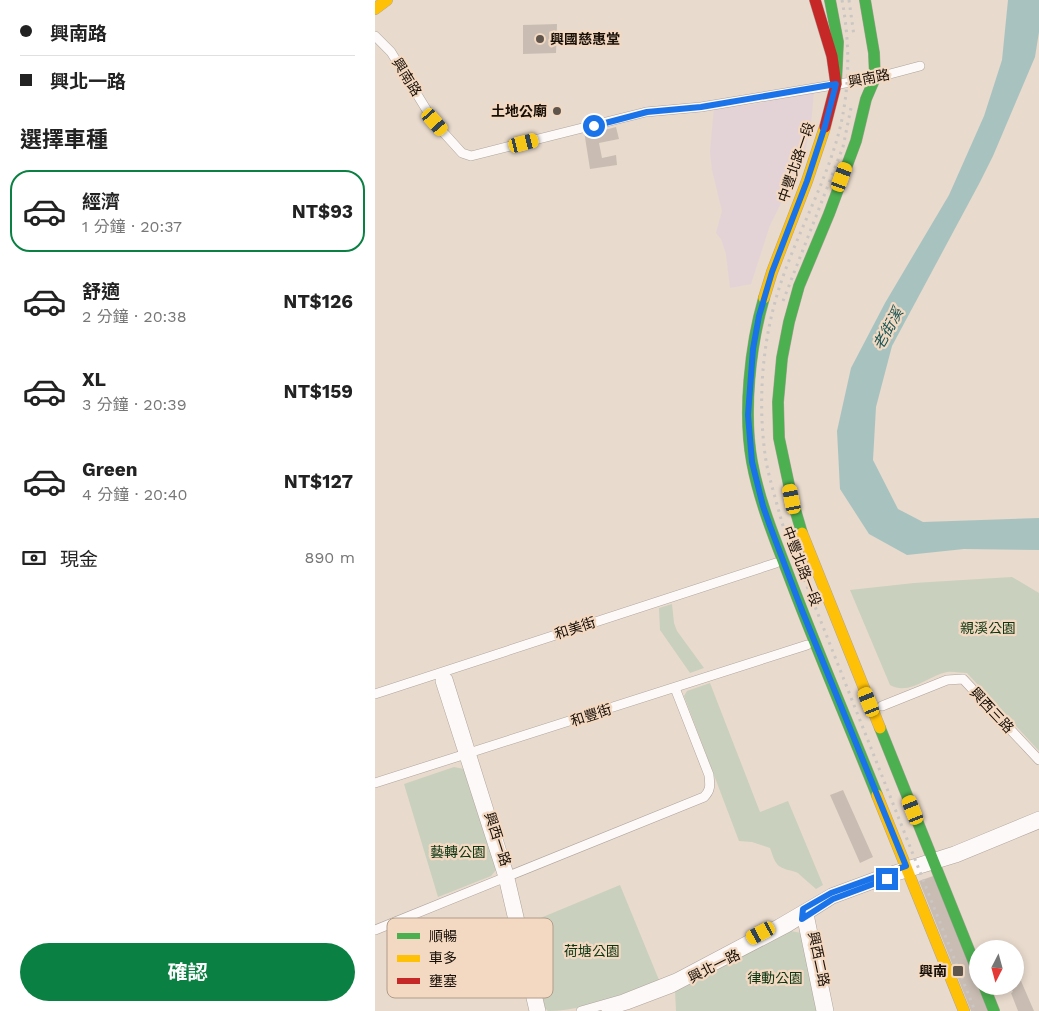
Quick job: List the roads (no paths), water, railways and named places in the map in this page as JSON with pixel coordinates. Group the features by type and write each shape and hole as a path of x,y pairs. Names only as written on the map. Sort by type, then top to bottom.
{"main road":[{"path":"375,9 387,0"},
{"name":"中豐北路一段","path":"815,0 831,56 836,84 807,181 772,272 759,316 750,374 748,415 752,462 768,520 801,608 905,871 964,1011"},
{"path":"830,0 838,42 836,84"},
{"name":"中豐北路一段","path":"865,0 874,53 875,78 866,99 856,141 829,214 799,286 789,322 782,358 778,402 779,438 792,499 805,542 969,950"},
{"path":"988,995 994,1011"}],"street":[{"name":"興南路","path":"375,36 391,52 435,122 462,153 471,156 647,112 701,107 875,78 920,66"},
{"name":"和美街","path":"375,694 775,563"},
{"name":"和豐街","path":"375,783 807,645"},
{"name":"興西一路","path":"442,672 448,679 467,754 506,876 517,918"},
{"name":"興西三路","path":"882,706 947,680 963,679 1039,760"},
{"path":"404,918 704,797 709,792 709,775 675,688"},
{"path":"934,861 1039,816"},
{"path":"581,1011 623,999 676,978 805,914 831,893 905,871 1039,824"},
{"path":"506,876 515,918"},
{"path":"805,914 821,1011"},
{"name":"興北一路","path":"606,1011 672,988 805,914"},
{"name":"興西二路","path":"805,914 829,1011"},
{"path":"375,930 387,925"},
{"path":"531,998 534,1011"},
{"name":"興西一路","path":"538,998 541,1011"}],"water":[{"name":"老街溪","path":"1008,0 1039,0 1039,32 1035,57 993,156 892,346 876,407 873,460 898,509 923,522 1039,518 1039,550 964,549 907,555 869,534 840,489 837,431 851,368 885,303 949,195 984,116 1002,60"}],"railway":[{"path":"842,0 848,48 846,96 834,150 790,258 770,321 762,381 762,421 766,461 782,523 975,1011"},
{"path":"849,0 854,36"},
{"path":"783,301 843,147 851,108"}],"place":[{"name":"興國慈惠堂","path":"540,39"},
{"name":"土地公廟","path":"557,111"},
{"name":"興南","path":"958,971"}],"park label":[{"name":"親溪公園","path":"988,628"},
{"name":"藝轉公園","path":"458,852"},
{"name":"荷塘公園","path":"592,951"},
{"name":"律動公園","path":"775,978"}]}
